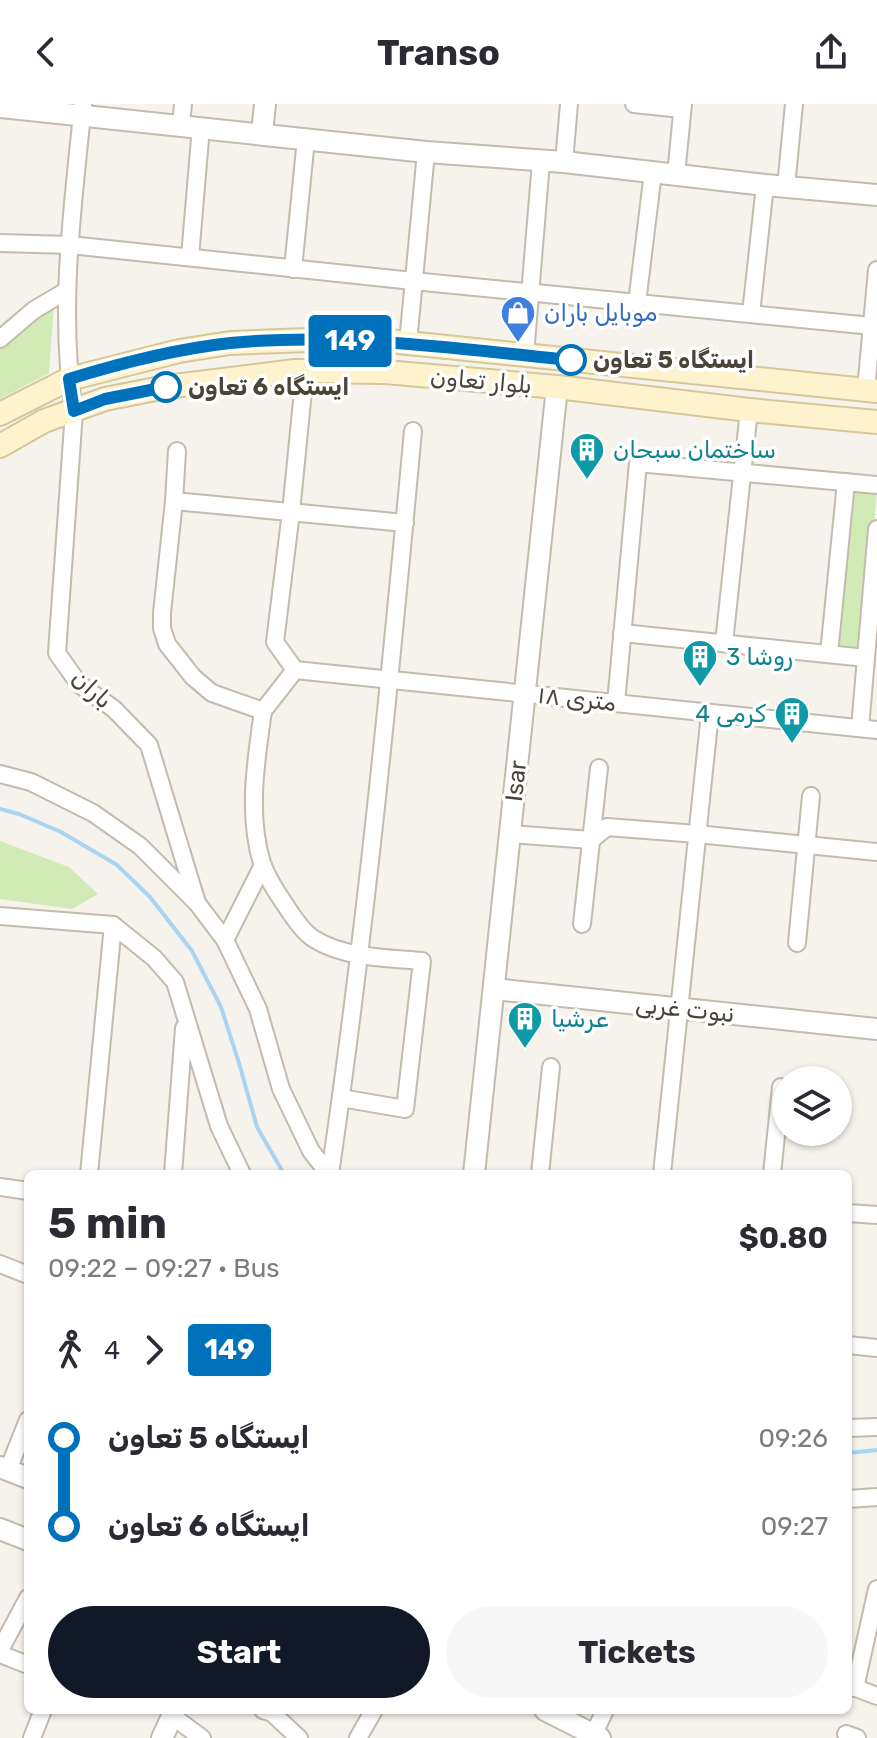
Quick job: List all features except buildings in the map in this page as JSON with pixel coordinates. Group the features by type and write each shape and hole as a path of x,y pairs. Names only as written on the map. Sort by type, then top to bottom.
{"main road":[{"name":"بلوار تعاون","path":"0,414 69,379 179,351 230,343 308,340 408,343 872,390"},
{"path":"557,387 560,359"},
{"name":"بلوار تعاون","path":"0,446 44,421 105,399 166,387 305,371 385,372 557,387 877,422"}],"street":[{"path":"262,133 265,104"},
{"path":"564,162 569,104"},
{"path":"634,104 682,106 676,175"},
{"path":"751,314 794,104"},
{"path":"0,107 188,118 306,139 877,195"},
{"name":"باران","path":"83,110 66,291 69,379 74,411 57,653 79,684 114,709 149,745 197,903"},
{"path":"188,118 190,257"},
{"path":"293,269 306,139"},
{"path":"408,343 426,152"},
{"path":"525,355 541,162"},
{"path":"637,303 653,172"},
{"path":"0,243 70,245 872,326"},
{"path":"872,390 872,326 877,270"},
{"path":"0,339 34,310 66,291"},
{"path":"305,371 275,642 295,670 263,711 257,750 255,829 263,865 279,896 312,937 358,955 422,961 405,1109 341,1098"},
{"name":"Isar","path":"474,1170 557,387"},
{"path":"724,643 749,410"},
{"path":"331,1170 390,680 413,431"},
{"path":"177,451 162,613 167,644 193,677 212,693 263,711"},
{"path":"616,703 638,463 877,485"},
{"path":"829,654 846,482"},
{"path":"174,501 405,523"},
{"path":"868,729 866,658 874,596 877,529"},
{"path":"622,633 866,658"},
{"name":"۱۸ متری","path":"295,670 868,729"},
{"path":"662,1170 710,713"},
{"path":"582,924 599,768"},
{"path":"0,774 31,782 93,813 140,846 197,903 225,940 258,1009 281,1089 311,1151 327,1170"},
{"path":"797,943 811,796"},
{"path":"510,834 591,840 607,827 877,852"},
{"path":"225,940 263,865"},
{"path":"0,916 113,925 154,958 175,982 219,1126 240,1170"},
{"path":"89,1170 113,925"},
{"name":"نبوت غربی","path":"494,989 877,1029"},
{"path":"173,1170 185,1020"},
{"path":"540,1170 551,1067"},
{"path":"772,1170 775,1146"},
{"path":"0,1187 24,1190"},
{"path":"852,1213 877,1215"},
{"path":"0,1264 24,1273"},
{"path":"852,1345 877,1348"},
{"path":"852,1428 877,1427"},
{"path":"24,1428 4,1469 24,1476"},
{"path":"852,1499 877,1497"},
{"path":"0,1529 24,1538"},
{"path":"852,1682 877,1589"},
{"path":"24,1606 0,1652 24,1663"},
{"path":"852,1686 877,1696"},
{"path":"32,1738 41,1714"},
{"path":"162,1738 174,1714"},
{"path":"175,1714 202,1738"},
{"path":"273,1714 289,1735"},
{"path":"358,1738 372,1714"},
{"path":"553,1714 596,1737 604,1714"}],"green space":[{"path":"54,304 49,373 0,399 0,342"},
{"path":"848,487 877,490 862,655 832,652"},
{"path":"0,841 69,867 98,894 72,909 0,899"}],"waterway":[{"path":"0,809 61,832 117,865 150,897 192,951 221,1007 257,1127 282,1170"},
{"path":"852,1453 877,1450"}],"bus line":[{"name":"149","path":"166,387 105,399 74,411 69,379 179,351 230,343 308,340 388,341 571,360"}],"place":[{"name":"موبایل باران","path":"518,344"},
{"name":"ایستگاه 5 تعاون","path":"571,360"},
{"name":"ایستگاه 6 تعاون","path":"166,387"},
{"name":"ساختمان سبحان","path":"587,481"},
{"name":"روشا 3","path":"700,688"},
{"name":"کرمی 4","path":"792,745"},
{"name":"عرشیا","path":"525,1050"}]}
